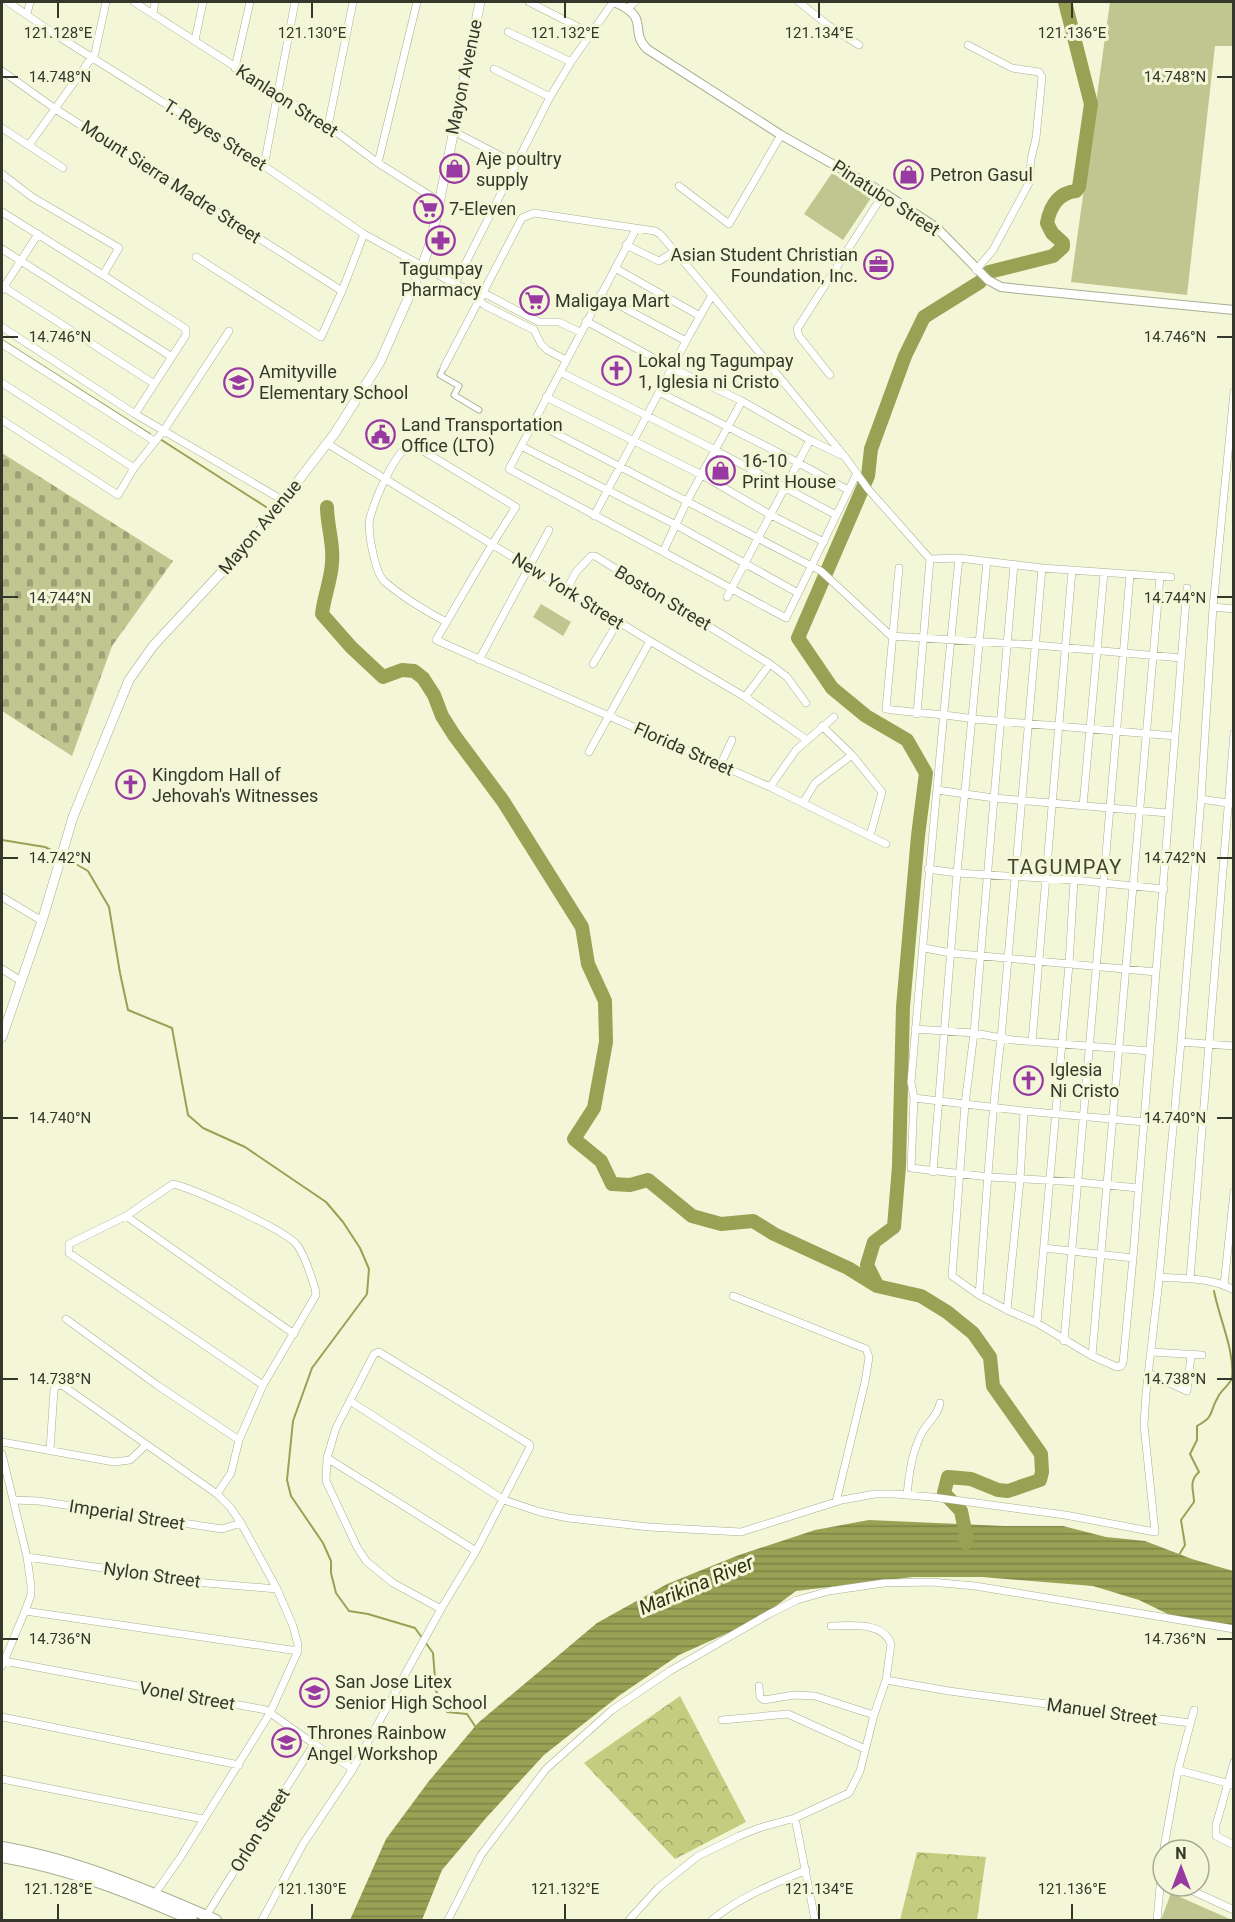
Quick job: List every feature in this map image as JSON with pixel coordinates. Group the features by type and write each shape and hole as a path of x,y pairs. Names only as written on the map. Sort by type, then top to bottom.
{"main road":[{"name":"Mayon Avenue","path":"2,1037 5,1013 21,981 42,921 73,817 118,703 134,673 153,646 259,532 284,501 328,444 380,362 422,267 440,202 480,2"},
{"path":"2,1847 63,1861 125,1887 192,1920"},
{"path":"2,1857 154,1895 211,1918"}],"street":[{"name":"T. Reyes Street","path":"8,2 264,166 364,234 455,284 478,292 539,322 559,322 580,332"},
{"path":"27,14 30,2"},
{"path":"29,145 95,52 106,2"},
{"name":"Kanlaon Street","path":"134,2 328,126 378,163 440,202"},
{"path":"153,13 155,2"},
{"path":"195,40 203,2"},
{"path":"235,68 250,2"},
{"path":"264,166 295,2"},
{"path":"328,126 353,2"},
{"path":"378,163 417,2"},
{"path":"529,2 592,34"},
{"path":"455,284 550,97 571,62 614,2"},
{"name":"Pinatubo Street","path":"614,2 631,4 641,42 647,50 782,135 884,192 937,228 976,270 994,284 1010,288 1233,310"},
{"path":"799,2 859,45"},
{"path":"508,32 571,62"},
{"path":"968,45 1012,68 1039,72 1042,76 1030,181 993,250 976,270"},
{"path":"494,69 550,97"},
{"name":"Mount Sierra Madre Street","path":"2,71 54,108 342,291"},
{"path":"2,128 63,168"},
{"path":"453,131 516,164"},
{"path":"679,186 729,224 782,135"},
{"path":"2,174 32,197 120,248 103,275"},
{"path":"830,375 799,336 796,328 884,192"},
{"path":"2,212 186,329 186,335 135,414"},
{"path":"479,410 454,395 459,386 440,375 478,300 478,292 525,215 534,213 659,233 845,457 868,489 930,559 917,714"},
{"path":"636,229 509,469 786,618 857,473"},
{"path":"38,234 2,288 153,383"},
{"path":"196,257 321,337 364,234"},
{"path":"626,246 659,261 674,252"},
{"path":"2,249 172,357"},
{"path":"615,268 700,316"},
{"path":"600,295 686,341"},
{"path":"594,516 712,295"},
{"path":"478,300 534,330 547,350 566,360"},
{"path":"586,321 845,457"},
{"path":"534,330 539,322"},
{"path":"2,327 135,414 284,501"},
{"path":"2,420 118,495 134,468 164,430 230,331"},
{"path":"2,344 154,441"},
{"path":"560,372 715,450 836,516"},
{"path":"2,383 134,468"},
{"path":"659,392 848,490"},
{"path":"350,1401 504,1500 540,1512 568,1518 741,1532 836,1502 875,1494 932,1497 1065,1515 1155,1532 1144,1425 1201,799 1213,607 1233,392"},
{"path":"546,397 702,475 769,514 824,542"},
{"path":"663,552 687,501 742,401"},
{"path":"534,422 821,571 891,636 1036,645 1181,658"},
{"path":"727,597 810,440"},
{"name":"New York Street","path":"328,444 650,642 745,697 807,740"},
{"path":"412,445 516,507 491,544 447,622 425,610 383,580 374,558 370,520 386,479 406,447 412,445"},
{"path":"521,446 676,525 798,593"},
{"path":"479,660 549,530"},
{"name":"Boston Street","path":"567,589 585,560 595,556 770,664 787,677 806,703"},
{"path":"930,559 959,558 1042,568 1171,577"},
{"path":"959,558 928,869 924,948 915,1029 911,1082 914,1098 911,1168 989,1178 1049,1180 1138,1188"},
{"path":"933,1172 957,873 987,561"},
{"path":"1014,564 974,1033 965,1104 952,1276 979,1295 1038,1323 1064,1341 1117,1367 1123,1364 1133,1258 1187,588"},
{"path":"899,568 886,709 917,714 943,714 973,719 1175,736"},
{"path":"979,1295 989,1178 992,1107 1001,1039 1016,878 1042,568"},
{"path":"1032,1042 1072,570"},
{"path":"1083,806 1104,573"},
{"path":"1064,1341 1130,575"},
{"path":"1092,1356 1160,577"},
{"path":"1213,607 1233,609"},
{"name":"Florida Street","path":"447,622 436,640 770,786 886,844"},
{"path":"593,664 618,622"},
{"path":"589,752 650,642"},
{"path":"745,697 770,664"},
{"path":"770,786 788,760 834,717"},
{"path":"822,726 852,755 882,792 870,836"},
{"path":"1190,1279 1231,803 1233,733"},
{"path":"720,766 732,740"},
{"path":"803,803 815,783 852,755"},
{"path":"937,790 1022,801 1168,813"},
{"path":"1201,799 1231,803"},
{"path":"928,869 1164,889"},
{"path":"1038,1323 1069,964 1074,880"},
{"path":"2,897 42,921"},
{"path":"924,948 951,953 1156,972"},
{"path":"2,969 21,981"},
{"path":"915,1029 974,1033 1032,1042 1150,1051"},
{"path":"1180,1042 1233,1046"},
{"path":"914,1098 1024,1112 1144,1122"},
{"path":"1007,1310 1020,1180 1024,1112"},
{"path":"217,1494 231,1473 239,1440 263,1385 316,1292 297,1245 286,1235 184,1186 173,1184 126,1216 72,1242 68,1247 69,1252 263,1385"},
{"path":"1224,1285 1233,1192"},
{"path":"126,1216 294,1334"},
{"path":"1044,1248 1133,1258"},
{"path":"1159,1277 1190,1279 1224,1285 1233,1290"},
{"path":"733,1296 866,1349 869,1357 865,1382 836,1502"},
{"path":"66,1319 157,1385 239,1440"},
{"path":"262,1920 303,1844 353,1769 441,1609 476,1551 530,1447 381,1352 374,1354 336,1428 327,1458 326,1481 360,1554 393,1583 441,1609"},
{"path":"1151,1352 1202,1355"},
{"path":"1148,1374 1187,1391 1191,1355"},
{"path":"50,1450 54,1390 60,1385 217,1494 231,1507 277,1589 298,1644 298,1651 270,1713 180,1858 154,1895"},
{"path":"907,1496 913,1457 923,1432 939,1410 940,1403"},
{"path":"2,1442 114,1462 130,1460 146,1445"},
{"path":"2,1454 27,1557 31,1595 3,1663"},
{"path":"327,1458 476,1551"},
{"name":"Imperial Street","path":"13,1500 48,1503 222,1529 241,1523"},
{"name":"Nylon Street","path":"27,1557 206,1583 277,1589"},
{"path":"448,1920 481,1855 546,1769 612,1710 680,1665 797,1600 829,1591 884,1582 931,1582 975,1586 1233,1629"},
{"path":"25,1611 298,1651"},
{"path":"629,1920 658,1888 698,1856 759,1828 795,1818 850,1792 860,1771 874,1715 886,1680 891,1644 885,1635 872,1627 831,1626"},
{"name":"Vonel Street","path":"3,1663 266,1710 353,1769"},
{"name":"Manuel Street","path":"886,1680 949,1691 1190,1723"},
{"path":"759,1686 760,1697 764,1700 795,1695 815,1696 874,1715"},
{"path":"1165,1838 1178,1770 1194,1710"},
{"path":"722,1720 790,1715 865,1749"},
{"path":"2,1717 239,1765"},
{"name":"Orlon Street","path":"211,1918 314,1744"},
{"path":"1233,1762 1230,1784 1216,1825 1216,1836 1233,1845"},
{"path":"1178,1770 1230,1784"},
{"path":"2,1779 204,1819"},
{"path":"795,1818 815,1920"},
{"path":"712,1920 758,1891 806,1870"},
{"path":"1157,1920 1160,1898"},
{"path":"1208,1898 1233,1910"}],"green space":[{"path":"1110,2 1233,2 1233,46 1215,46 1187,295 1071,282"},
{"path":"832,173 871,198 843,240 804,214"},
{"path":"2,453 173,561 112,646 72,756 2,711"},
{"path":"541,604 571,622 563,636 533,617"},
{"path":"680,1696 746,1822 675,1859 584,1763"},
{"path":"917,1852 986,1857 977,1920 900,1920"},
{"path":"1169,1898 1182,1898 1232,1920 1161,1920"}],"water":[{"name":"Marikina River","path":"869,1520 1004,1526 1063,1526 1106,1537 1145,1541 1192,1559 1233,1571 1233,1627 1174,1617 1139,1600 1093,1586 982,1577 913,1577 796,1591 757,1620 679,1655 620,1695 544,1755 442,1870 422,1920 350,1920 386,1839 429,1781 478,1723 597,1623 667,1584 739,1555 815,1530"}],"waterway":[{"path":"989,272 1053,256 1063,247 1063,243 1052,233 1047,223 1056,202 1079,187 1091,104 1065,2"},
{"path":"877,1285 867,1265 874,1242 894,1227 899,1166 903,1007 926,773 907,740 866,716 832,688 798,638 868,476 871,449 905,356 924,317 980,282"},
{"path":"2,340 150,434"},
{"path":"160,439 266,507"},
{"path":"327,507 332,556 322,614 351,647 383,677 402,670 414,671 423,678 454,735 503,801 582,927 588,964 605,1001 606,1042 594,1108 574,1139 601,1161 612,1184 630,1185 648,1180 692,1216 721,1224 753,1221 774,1234 848,1268 877,1286 921,1296 947,1312 973,1333 990,1357 993,1386 1041,1454 1042,1472 1040,1480 1008,1491 998,1490 971,1479 948,1477 944,1493 961,1511 966,1543"},
{"path":"2,840 45,847 59,854"},
{"path":"64,857 88,871 109,907 128,1010 172,1028 188,1115 203,1128 245,1147 326,1202 360,1248 369,1269 367,1294 312,1368 293,1421 287,1480 291,1496 323,1543 331,1561 331,1573 336,1593 349,1611 368,1614 415,1628 433,1653 436,1691 447,1712 467,1714 477,1729"},
{"path":"1179,1555 1185,1545 1181,1520 1194,1502 1192,1486 1199,1472 1190,1454 1197,1440 1197,1426 1209,1416 1219,1395 1232,1378 1229,1346 1214,1291"}],"place":[{"name":"Aje poultry supply","path":"455,169"},
{"name":"Petron Gasul","path":"909,175"},
{"name":"7-Eleven","path":"428,209"},
{"name":"Tagumpay Pharmacy","path":"441,240"},
{"name":"Asian Student Christian Foundation, Inc.","path":"879,265"},
{"name":"Maligaya Mart","path":"534,301"},
{"name":"Lokal ng Tagumpay 1, Iglesia ni Cristo","path":"617,371"},
{"name":"Amityville Elementary School","path":"238,382"},
{"name":"Land Transportation Office (LTO)","path":"380,435"},
{"name":"16-10 Print House","path":"721,471"},
{"name":"Kingdom Hall of Jehovah's Witnesses","path":"131,785"},
{"name":"Iglesia Ni Cristo","path":"1029,1080"},
{"name":"San Jose Litex Senior High School","path":"314,1692"},
{"name":"Thrones Rainbow Angel Workshop","path":"286,1743"}],"district":[{"name":"TAGUMPAY","path":"1065,867"}]}
